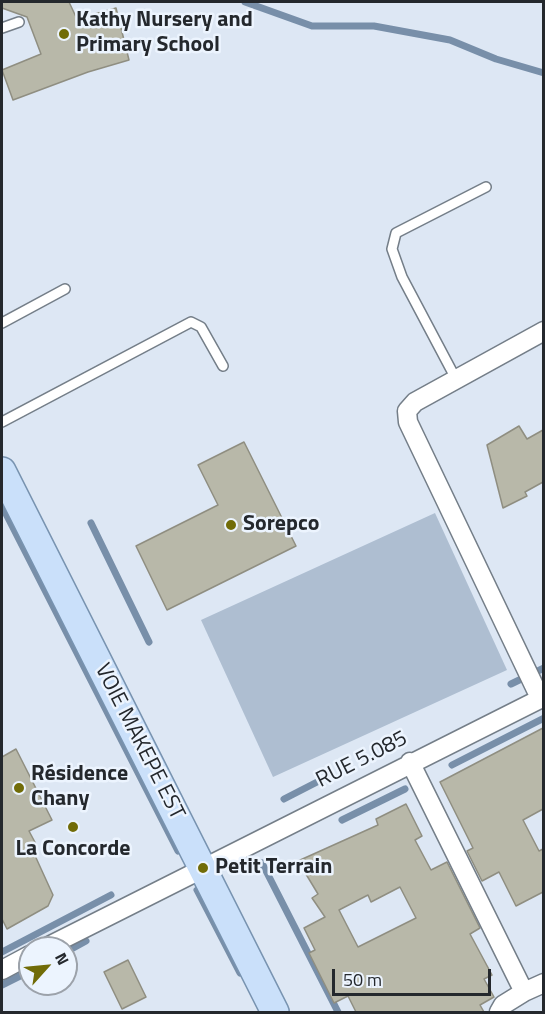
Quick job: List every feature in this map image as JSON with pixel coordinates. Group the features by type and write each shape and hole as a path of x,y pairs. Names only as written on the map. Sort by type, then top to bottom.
{"main road":[{"name":"VOIE MAKEPE EST","path":"2,471 275,1012"}],"street":[{"path":"542,698 408,422 407,411 415,402 543,331"},
{"name":"RUE 5.085","path":"69,936 410,762 542,698"},
{"path":"410,762 524,992"},
{"path":"2,970 18,962"},
{"path":"499,1012 503,1005 543,983"}],"lane":[{"path":"2,28 19,22"},
{"path":"456,379 402,276 392,249 396,233 486,187"},
{"path":"2,323 65,290"},
{"path":"2,422 191,322 201,327 223,366"}],"shaded area":[{"path":"435,513 507,670 273,777 201,620"}],"building":[{"name":"Kathy Nursery and Primary School","path":"2,2 69,2 77,19 116,8 129,60 88,72 13,100 2,70 41,54 27,17 2,8"},
{"path":"519,426 527,439 543,430 543,482 525,492 527,496 503,508 487,445"},
{"name":"Sorepco","path":"244,442 296,546 167,610 136,546 218,505 198,465"},
{"path":"543,728 543,809 523,820 539,851 543,849 543,892 516,906 499,872 482,881 467,851 473,848 440,782"},
{"path":"16,749 52,820 29,831 37,846 32,849 53,895 48,906 7,929 2,919 2,757"},
{"path":"406,804 422,836 415,840 431,870 447,862 480,928 470,934 492,975 484,979 494,997 480,1005 484,1012 356,1012 348,996 334,1003 309,953 315,950 304,928 325,917 312,898 318,894 298,861 378,825 376,819","holes":["400,887 416,918 358,947 339,910 368,895 371,902"]},
{"path":"128,960 146,997 122,1009 104,972"}],"waterway":[{"path":"245,2 312,26 374,26 450,40 496,59 544,73"},
{"path":"2,506 178,851"},
{"path":"91,523 149,642"},
{"path":"511,684 544,668"},
{"path":"452,765 544,718"},
{"path":"284,799 321,780"},
{"path":"342,820 405,789"},
{"path":"262,863 338,1012"},
{"path":"197,890 240,973"},
{"path":"2,952 111,895"},
{"path":"78,945 86,941"},
{"path":"2,985 18,977"}],"place":[{"name":"Kathy Nursery and Primary School","path":"64,34"},
{"name":"Sorepco","path":"231,525"},
{"name":"Résidence Chany","path":"19,788"},
{"name":"La Concorde","path":"73,827"},
{"name":"Petit Terrain","path":"203,868"}]}
